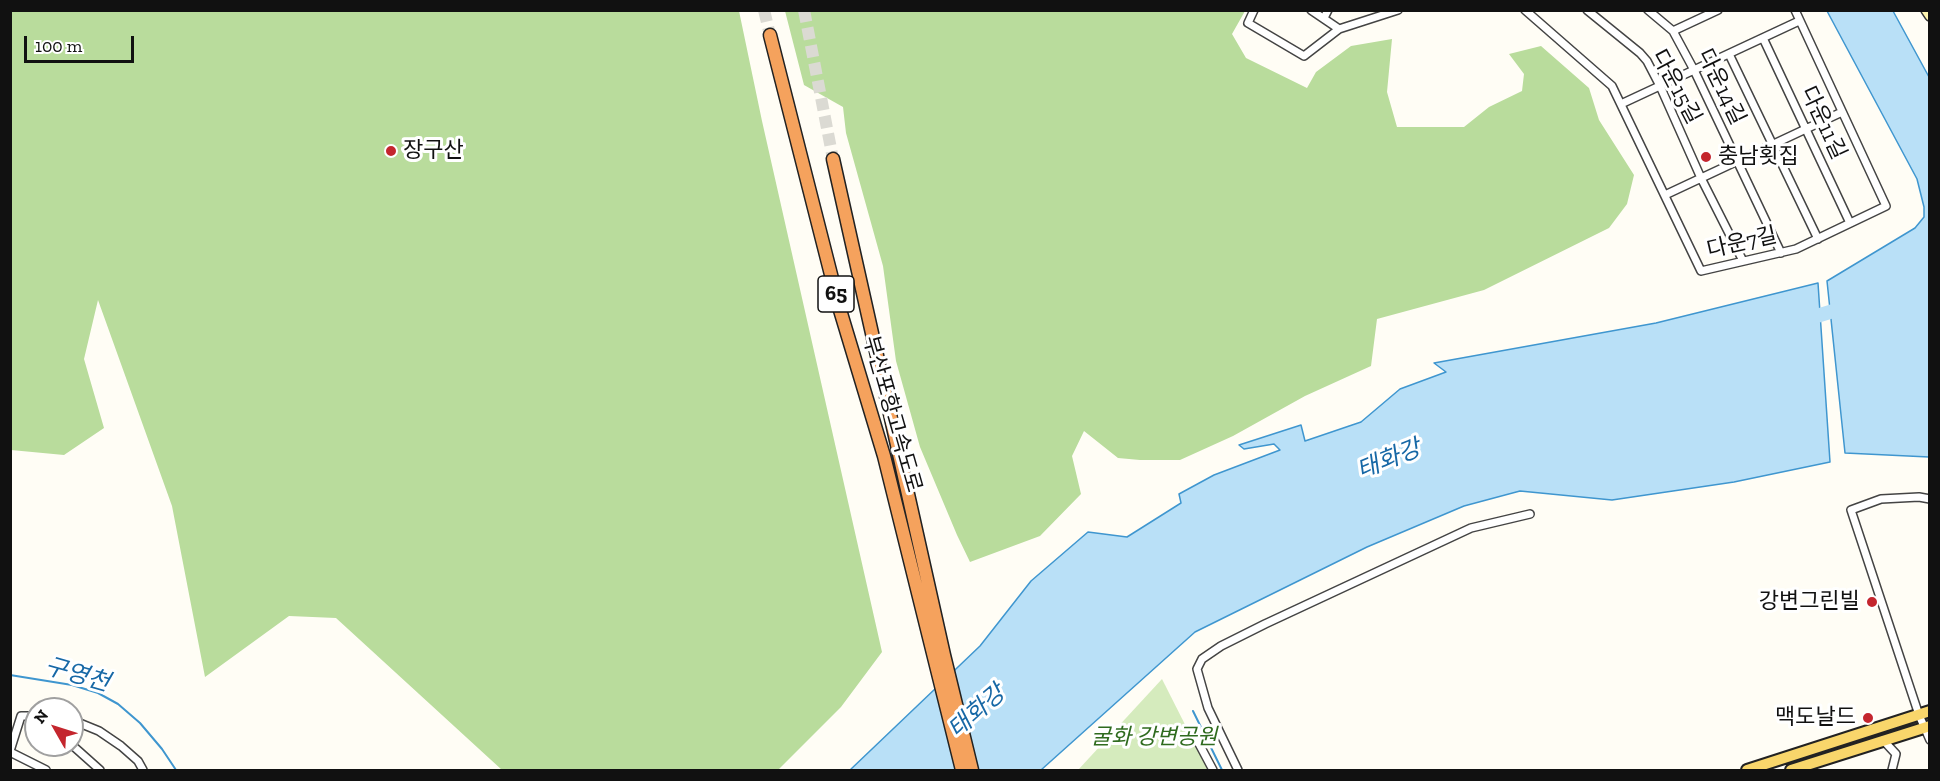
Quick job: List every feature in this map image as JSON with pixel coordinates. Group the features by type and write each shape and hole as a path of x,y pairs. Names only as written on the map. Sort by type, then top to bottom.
{"highway":[{"name":"부산포항고속도로","path":"770,35 840,310 884,456 962,771"},
{"name":"부산포항고속도로","path":"832,159 972,771"}],"main road":[{"path":"1747,771 1924,713"},
{"path":"1791,771 1927,727"}],"street":[{"path":"1254,10 1248,23 1304,56 1339,29 1398,10"},
{"path":"1311,10 1339,29"},
{"path":"1324,18 1329,10"},
{"name":"다운7길","path":"1525,10 1612,86 1701,271 1796,249 1886,206 1795,10"},
{"name":"다운15길","path":"1587,10 1640,53 1660,86 1701,178 1743,261"},
{"name":"다운14길","path":"1648,10 1673,31 1694,70 1781,253"},
{"path":"1673,31 1718,10"},
{"path":"1926,10 1929,16"},
{"path":"1621,104 1799,21"},
{"name":"다운11길","path":"1762,38 1850,223"},
{"path":"1728,54 1818,239"},
{"path":"1665,195 1842,112"},
{"path":"1929,499 1919,497 1881,499 1851,510 1924,713 1929,740"},
{"path":"1238,771 1208,708 1197,669 1202,659 1221,646 1265,624 1471,528 1530,514"},
{"path":"24,716 21,716 10,752 46,771"},
{"path":"84,725 99,731 121,746 138,761 143,771"},
{"path":"1197,740 1213,771"},
{"path":"1883,740 1896,754 1892,771"},
{"path":"84,756 100,771"}],"green space":[{"path":"10,11 739,11 882,652 841,707 778,770 502,770 336,618 289,616 205,677 172,506 98,300 84,359 104,428 64,455 11,450"},
{"path":"785,11 1245,11 1232,34 1246,58 1307,88 1316,72 1351,46 1392,39 1387,92 1397,127 1464,127 1489,107 1522,91 1524,74 1509,54 1541,46 1589,88 1599,120 1634,175 1627,204 1609,228 1484,290 1377,319 1371,366 1305,396 1233,436 1180,460 1140,460 1118,458 1084,431 1072,456 1081,494 1040,536 970,562 920,447 896,361 883,266 846,133 843,107 804,85"},
{"name":"굴화 강변공원","path":"1162,679 1208,770 1078,770"}],"water":[{"path":"1827,11 1893,11 1929,77 1929,457 1845,453 1827,281 1915,228 1924,217 1924,207 1917,179"},
{"path":"1818,283 1830,462 1734,482 1612,500 1520,491 1464,506 1367,547 1195,632 1041,770 850,770 980,646 1031,581 1088,532 1127,537 1181,503 1179,494 1214,475 1280,450 1274,444 1244,449 1239,445 1301,425 1305,441 1361,422 1400,389 1446,372 1434,363 1656,323"}],"waterway":[{"name":"태화강","path":"1804,320 1846,307"},
{"name":"구영천","path":"10,675 72,685 98,693 118,704 140,723 176,770"},
{"path":"1193,711 1222,770"}],"tunnel":[{"path":"764,10 770,35"},
{"path":"804,10 833,159"}],"place":[{"name":"장구산","path":"391,151"},
{"name":"충남횟집","path":"1706,157"},
{"name":"강변그린빌","path":"1872,602"},
{"name":"맥도날드","path":"1868,718"}]}
